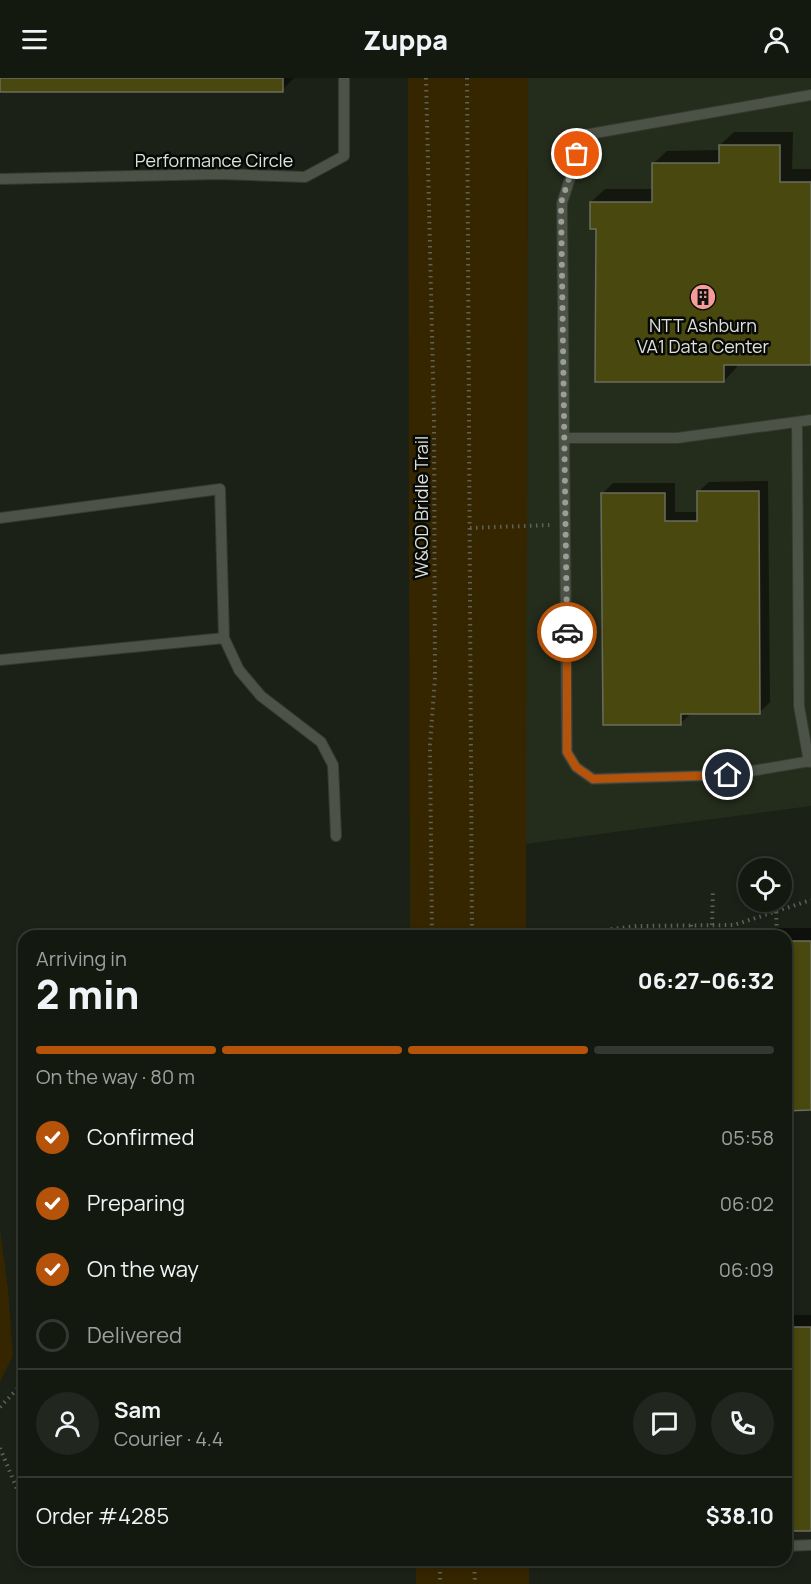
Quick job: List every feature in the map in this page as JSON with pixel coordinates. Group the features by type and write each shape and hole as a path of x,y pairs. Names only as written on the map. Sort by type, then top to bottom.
{"lane":[{"name":"Performance Circle","path":"0,179 220,174 306,177 344,156 344,78"},
{"path":"797,422 799,706 810,761 728,775 593,779 576,767 567,752 566,438 561,203 584,135 811,95"},
{"path":"566,438 677,438 811,420"},
{"path":"0,518 220,489 225,638 238,670 261,696 321,742 333,765 336,836"},
{"path":"0,660 225,638"},
{"path":"792,1546 811,1545"}],"path":[{"name":"W&OD Bridle Trail","path":"426,78 434,419 435,678 429,745 432,930"},
{"path":"467,78 472,930"},
{"path":"470,528 566,525"},
{"path":"712,925 713,889"},
{"path":"792,907 811,900"},
{"path":"612,930 638,926 734,925 776,912 777,930"},
{"path":"691,925 692,930"},
{"path":"0,1407 18,1388"},
{"path":"0,1448 17,1489"},
{"path":"440,1566 440,1584"},
{"path":"474,1566 475,1584"}],"shaded area":[{"path":"408,78 528,78 526,930 410,930"},
{"path":"528,78 811,78 811,806 525,844"},
{"path":"0,1230 8,1289 13,1355 0,1382"},
{"path":"416,1566 529,1566 529,1584 416,1584"}],"building":[{"path":"0,78 283,78 283,92 0,92"},
{"name":"NTT Ashburn VA1 Data Center","path":"719,145 780,145 780,182 811,182 811,365 724,365 724,382 595,382 596,229 590,229 590,202 652,202 652,163 719,163"},
{"path":"697,491 759,491 760,714 681,714 681,725 603,725 601,493 665,493 665,521 697,521"},
{"path":"792,941 811,941 811,1110 792,1111"},
{"path":"792,1327 811,1327 811,1531 792,1531"}],"way so far":[{"path":"567,632 561,203 577,154"}],"place":[{"name":"NTT Ashburn VA1 Data Center","path":"703,297"}],"route":[{"path":"567,632 567,752 576,767 593,779 728,775"}]}
